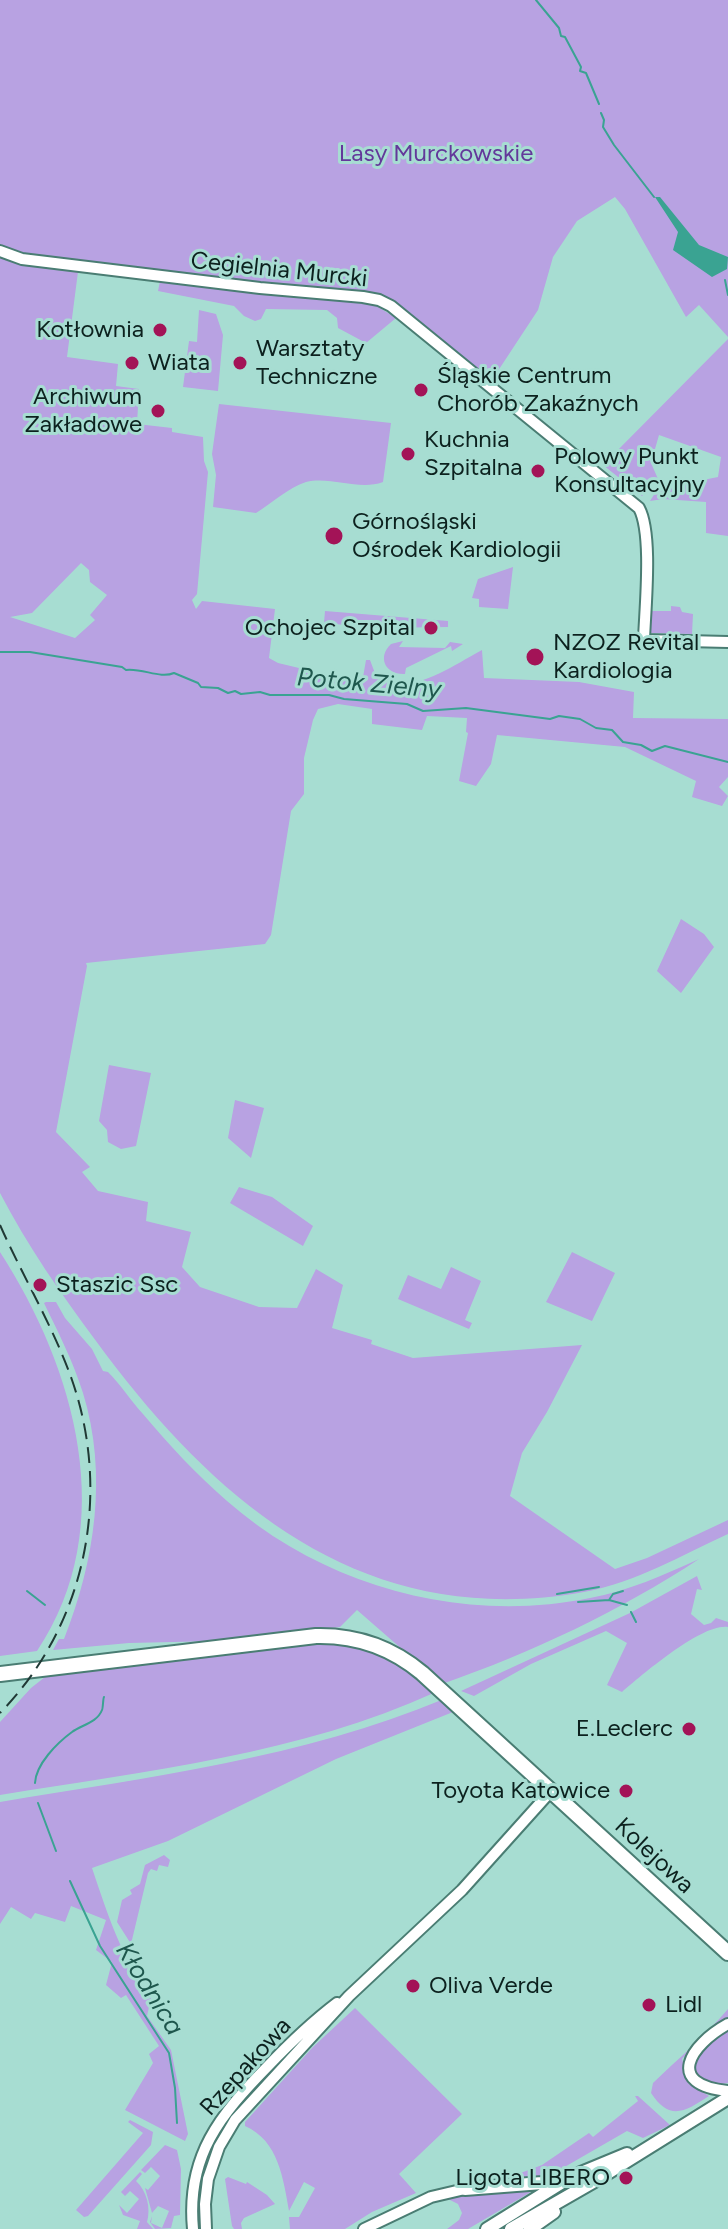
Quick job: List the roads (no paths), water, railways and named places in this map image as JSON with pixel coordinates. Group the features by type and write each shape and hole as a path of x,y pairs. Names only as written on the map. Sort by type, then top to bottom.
{"main road":[{"name":"Kolejowa","path":"219,1648 336,1636 378,1645 410,1663 722,1944 728,1953"},
{"path":"0,1666 128,1650 219,1648"},
{"path":"0,1674 219,1648"},
{"path":"511,2229 728,2098"},
{"path":"465,2189 542,2183 586,2170 656,2142"},
{"path":"487,2229 586,2170"},
{"path":"530,2229 598,2179"}],"street":[{"name":"Cegielnia Murcki","path":"0,251 22,259 50,263 363,297 391,306 639,508 646,537 644,640 728,642"},
{"name":"Rzepakowa","path":"206,2229 208,2179 219,2147 231,2125 349,1996 457,1895 551,1791"},
{"name":"Rzepakowa","path":"193,2229 197,2175 208,2140 222,2116 323,2013 349,1996"},
{"path":"728,2024 703,2043 689,2067 692,2079 699,2086 728,2091"},
{"path":"364,2229 431,2197 465,2189"}],"waterway":[{"path":"536,0 559,28 561,36 565,37 581,67 580,71 586,73 599,104"},
{"path":"601,113 603,127 614,145 654,197"},
{"path":"725,280 728,295"},
{"name":"Potok Zielny","path":"0,652 30,652 126,670 163,675 174,673 201,687 218,688 228,693 329,695 407,704 423,711 466,708 550,719 559,716 580,719 596,728 612,730 623,742 641,745 652,751 665,746 728,762"},
{"path":"557,1594 599,1587"},
{"name":"Kłodnica","path":"27,1591 45,1605"},
{"path":"609,1600 613,1594 623,1591"},
{"path":"578,1602 609,1600 627,1605"},
{"path":"631,1612 636,1622"},
{"name":"Kłodnica","path":"35,1783 48,1754 72,1732 100,1714 104,1697"},
{"name":"Kłodnica","path":"38,1803 56,1851"},
{"name":"Kłodnica","path":"70,1881 100,1946 169,2053 177,2123"}],"railway":[{"path":"0,1225 72,1380 84,1424 90,1468 89,1513 83,1557 71,1599 53,1640 29,1678 0,1713"}],"place":[{"name":"Kotłownia","path":"160,330"},
{"name":"Wiata","path":"132,363"},
{"name":"Warsztaty Techniczne","path":"240,363"},
{"name":"Śląskie Centrum Chorób Zakaźnych","path":"421,390"},
{"name":"Archiwum Zakładowe","path":"158,411"},
{"name":"Kuchnia Szpitalna","path":"408,454"},
{"name":"Polowy Punkt Konsultacyjny","path":"538,471"},
{"name":"Górnośląski Ośrodek Kardiologii","path":"334,536"},
{"name":"Ochojec Szpital","path":"431,628"},
{"name":"NZOZ Revital Kardiologia","path":"535,657"},
{"name":"Staszic Ssc","path":"40,1285"},
{"name":"E.Leclerc","path":"689,1729"},
{"name":"Toyota Katowice","path":"626,1791"},
{"name":"Oliva Verde","path":"413,1986"},
{"name":"Lidl","path":"649,2005"},
{"name":"Ligota LIBERO","path":"626,2178"}],"park label":[{"name":"Lasy Murckowskie","path":"436,154"}]}
